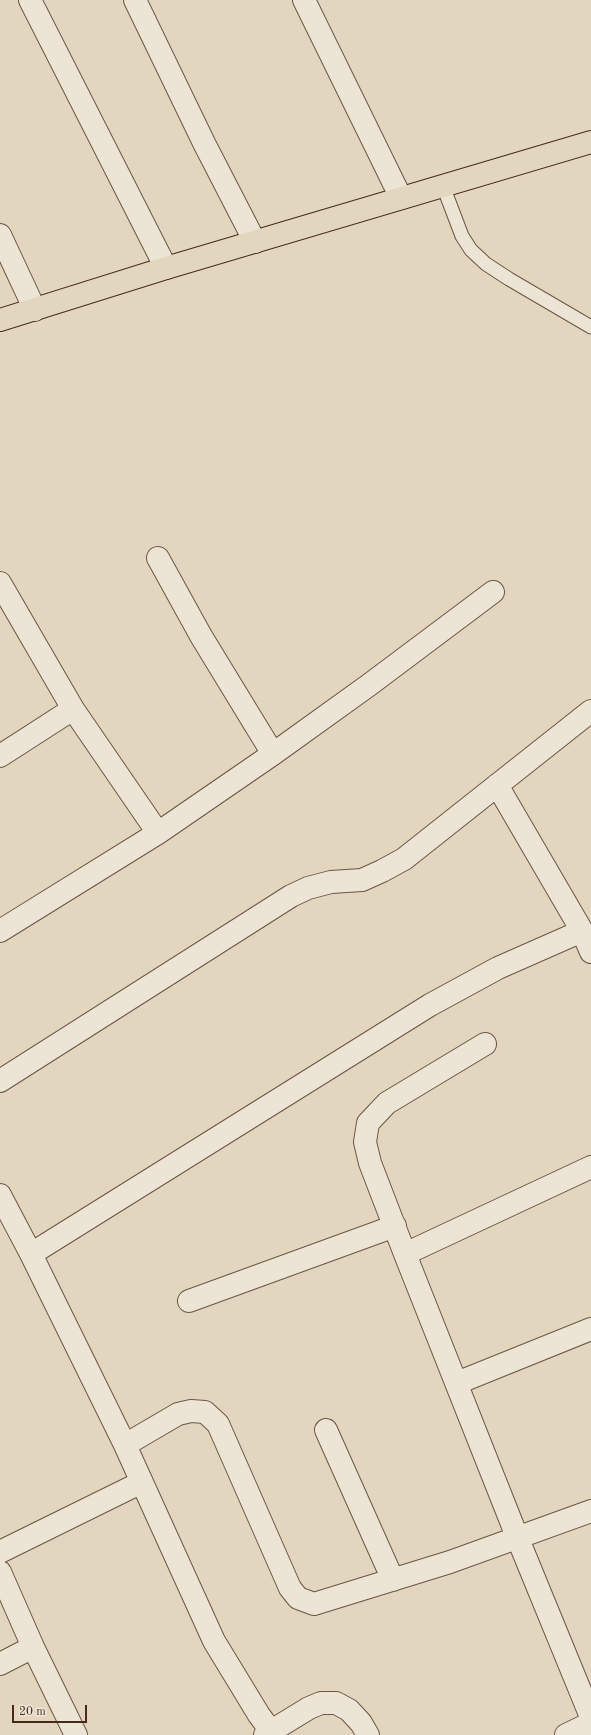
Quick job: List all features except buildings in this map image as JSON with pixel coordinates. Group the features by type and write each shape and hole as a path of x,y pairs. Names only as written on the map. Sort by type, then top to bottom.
{"highway":[{"path":"0,320 166,268 591,142"}],"street":[{"path":"30,0 166,268"},
{"path":"135,0 201,136 255,242"},
{"path":"304,0 400,198"},
{"path":"0,235 35,310"},
{"path":"158,558 201,636 274,754"},
{"path":"0,583 73,709 158,832"},
{"path":"0,931 158,832 274,754 493,592"},
{"path":"0,756 73,709"},
{"path":"0,1081 291,896 308,888 331,882 362,880 404,859 591,711"},
{"path":"497,785 582,931 591,952"},
{"path":"31,1254 430,1005 498,968 582,931"},
{"path":"485,1044 387,1103 368,1123 365,1142 370,1163 405,1254 591,1717"},
{"path":"405,1254 591,1167"},
{"path":"0,1195 31,1254 125,1444 214,1641 270,1734 309,1708 321,1703 336,1703 349,1710 361,1723 368,1735"},
{"path":"189,1301 395,1226"},
{"path":"457,1382 591,1329"},
{"path":"125,1444 178,1414 191,1411 205,1412 218,1424 290,1588 298,1598 314,1604 393,1580 518,1538 591,1511"},
{"path":"326,1430 393,1580"},
{"path":"0,1552 142,1482"},
{"path":"0,1572 33,1647 76,1735"},
{"path":"0,1664 33,1647"},
{"path":"566,1735 591,1724"}],"lane":[{"path":"443,186 462,236 471,250 486,264 509,279 591,327"}]}
